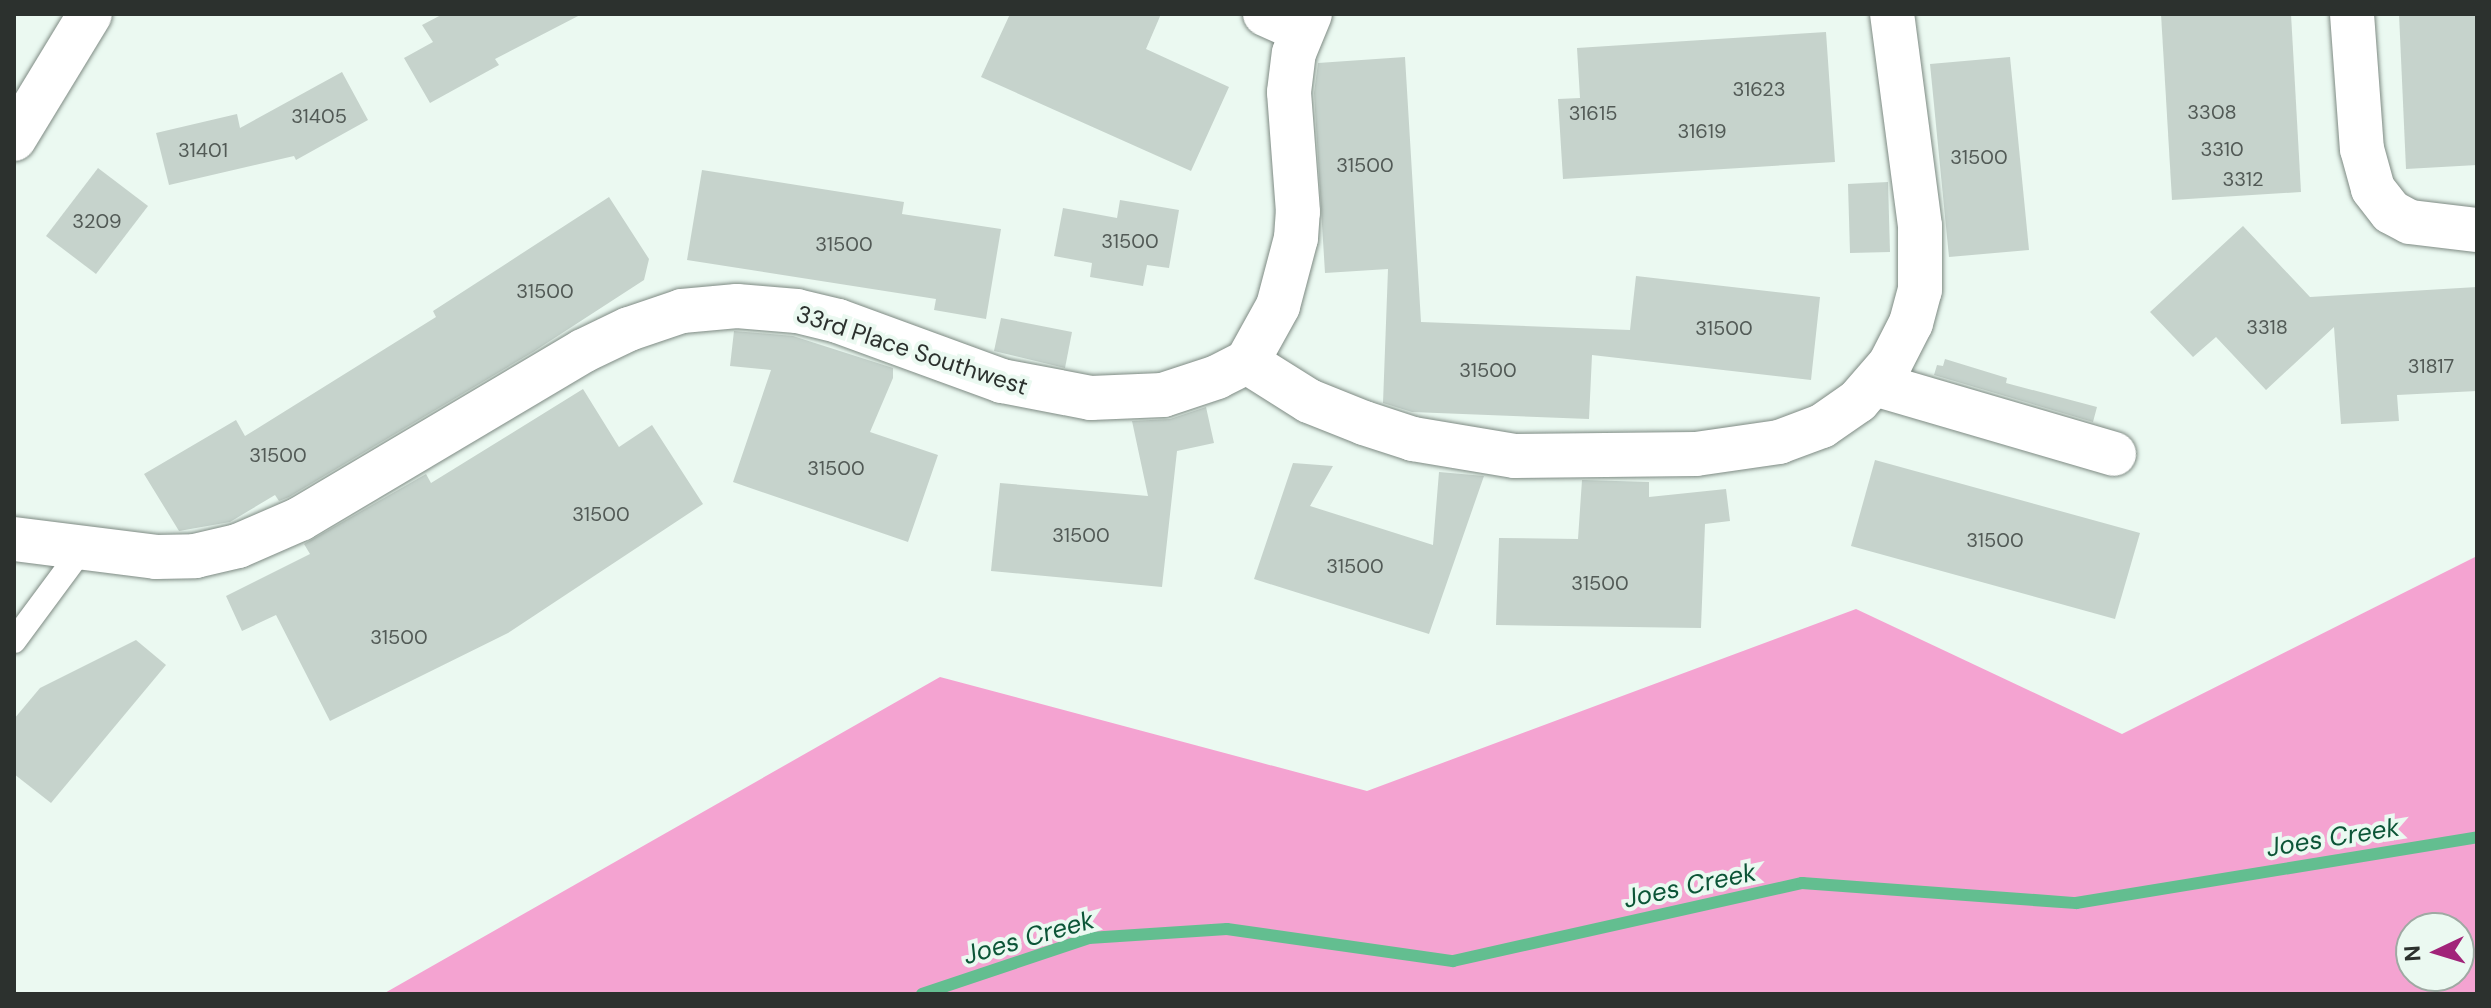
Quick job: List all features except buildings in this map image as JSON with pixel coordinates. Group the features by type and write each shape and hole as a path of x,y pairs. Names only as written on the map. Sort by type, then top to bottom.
{"street":[{"path":"14,139 90,14"},
{"path":"1292,19 1294,53 1289,92 1298,212 1296,238 1278,306 1247,362 1309,401 1364,423 1413,439 1515,456 1696,454 1751,447 1822,426 1875,384 1890,364 1911,323 1921,276 1920,226 1892,14"},
{"path":"2352,14 2364,160 2377,196 2399,218 2422,226 2477,230"},
{"name":"33rd Place Southwest","path":"14,539 82,549 183,557 226,550 300,519 583,351 629,329 682,311 737,306 797,311 838,321 1002,381 1091,398 1163,395 1217,377 1247,362"},
{"path":"1875,384 2114,454"}],"lane":[{"path":"14,641 82,549"}],"shaded area":[{"path":"2477,556 2477,994 383,994 940,677 1367,791 1856,609 2122,734"}],"waterway":[{"name":"Joes Creek","path":"922,994 1089,938 1227,929 1453,961 1802,883 2076,903 2477,837"}]}
